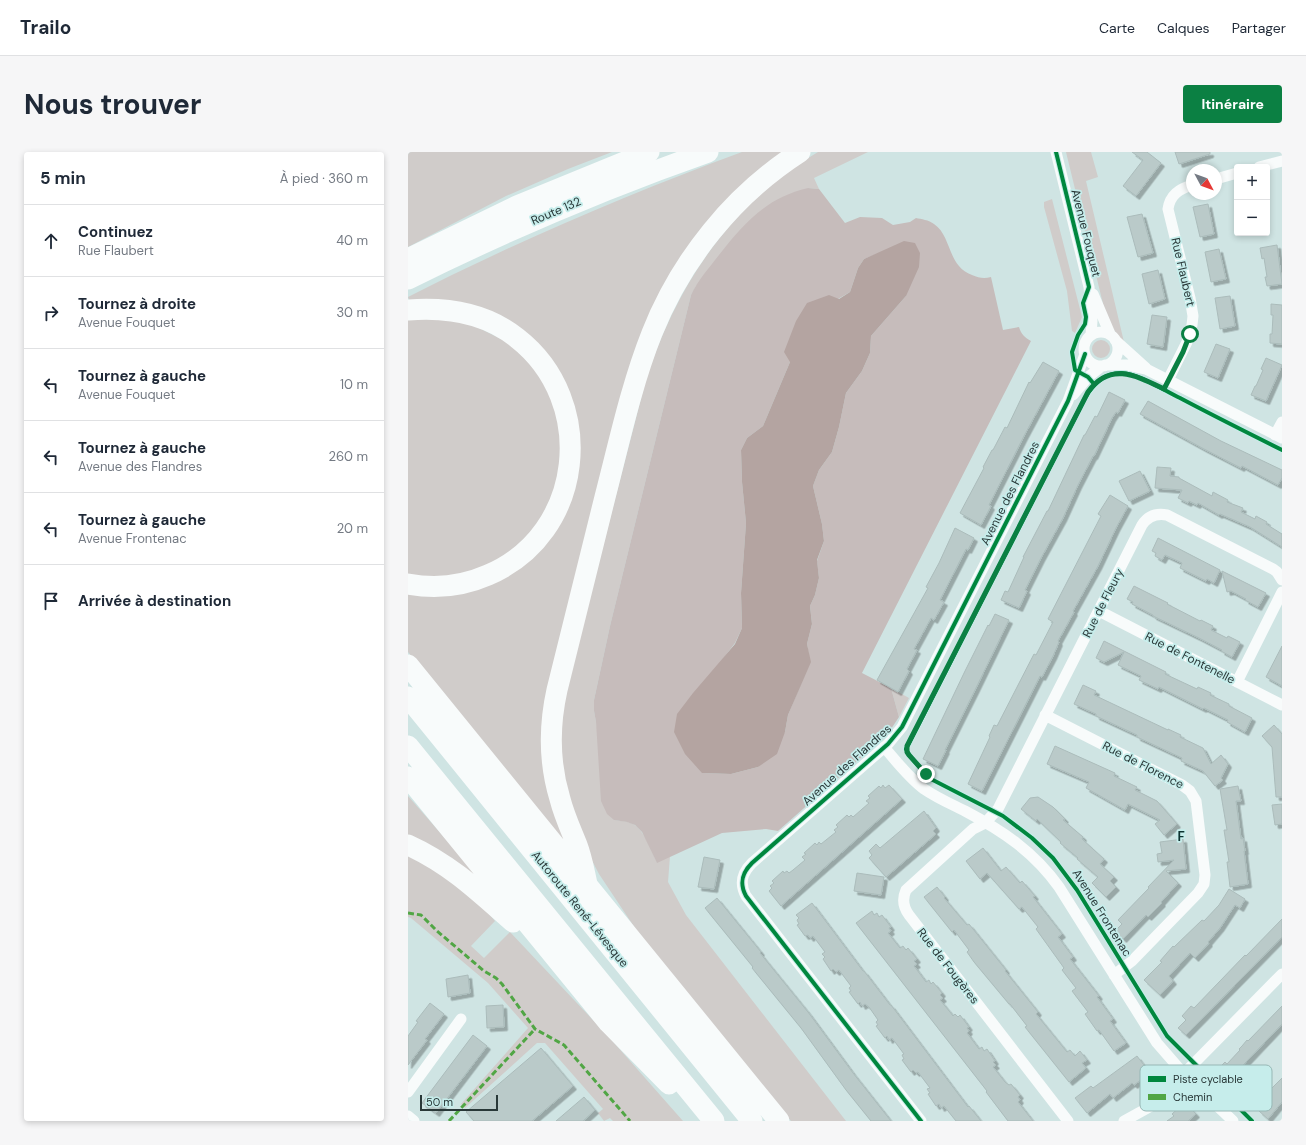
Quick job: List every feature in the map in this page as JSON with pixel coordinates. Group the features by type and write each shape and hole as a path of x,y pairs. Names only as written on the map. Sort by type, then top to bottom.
{"highway":[{"name":"Route 132","path":"408,259 517,206 649,152"},
{"name":"Route 132","path":"408,279 487,241 559,210 708,152"},
{"path":"587,884 577,846 564,813 557,788 551,747 552,718 557,690 636,379 647,347 664,307 694,255 723,218 749,191 777,168 800,152"},
{"path":"408,310 440,309 468,314 497,325 516,337 544,366 558,389 566,413 571,447 568,478 557,508 541,534 524,552 494,572 465,583 432,586 408,584"},
{"path":"408,665 779,1121"},
{"name":"Autoroute René-Lévesque","path":"408,697 752,1121"},
{"path":"408,746 714,1121"},
{"path":"408,777 609,1023 704,1121"},
{"path":"408,845 437,859 466,880 562,966"}],"street":[{"name":"Avenue Fouquet","path":"1056,152 1089,286 1092,321 1091,335"},
{"path":"1270,164 1282,161"},
{"path":"1222,177 1234,174"},
{"name":"Rue Flaubert","path":"1168,380 1188,342 1193,316 1168,209 1169,202 1175,193 1186,187"},
{"name":"Avenue Fouquet","path":"1089,286 1112,337 1146,369"},
{"path":"1099,332 1112,337 1118,347 1112,362 1104,366 1092,364 1084,354 1085,343 1091,335 1099,332"},
{"name":"Avenue des Flandres","path":"920,1121 746,896 742,886 742,876 744,871 752,863 884,747 894,737 906,720 1068,401 1084,354"},
{"name":"Avenue Fouquet","path":"1104,366 1128,365 1146,369 1279,437"},
{"name":"Avenue des Flandres","path":"1068,401 1088,377 1104,366"},
{"path":"1279,437 1282,422"},
{"name":"Rue de Fleury","path":"985,823 998,809 1142,525 1148,518 1157,515 1167,515 1273,569 1282,580"},
{"path":"1237,682 1282,592"},
{"name":"Rue de Fontenelle","path":"1099,611 1282,705"},
{"name":"Rue de Florence","path":"1045,715 1182,785 1190,791 1196,801 1205,874 1204,884 1198,893 1132,961 1114,975"},
{"name":"Avenue Frontenac","path":"884,747 909,776 925,790 985,823 1019,844 1047,871 1059,887 1157,1043 1176,1065"},
{"name":"Rue de Fougères","path":"985,823 973,829 908,886 904,894 904,906 909,915 1068,1121"},
{"path":"1193,1065 1282,974"},
{"path":"408,1092 461,1019"},
{"path":"1124,1121 1142,1111"},
{"name":"Avenue Frontenac","path":"1223,1111 1233,1121"},
{"path":"408,1116 414,1121"}],"shaded area":[{"path":"408,152 612,152 506,196 408,247"},
{"path":"742,152 790,152 680,262 551,688 572,851 408,652 408,591 525,562 578,456 534,344 410,302 408,297 531,238 615,202"},
{"path":"818,152 868,152 814,178 819,189 808,188 696,286 691,295 610,626 594,700 594,711 614,820 628,822 637,827 644,836 657,862 670,856 668,882 686,915 846,1121 791,1121 641,937 599,874 587,851 568,797 560,755 561,718 573,663 645,383 657,348 672,314 690,281 710,251 732,223 758,197 787,173"},
{"path":"1066,152 1091,152 1098,177 1086,181 1124,342 1112,328 1105,312"},
{"path":"808,188 819,189 845,223 860,217 882,218 893,225 910,222 916,218 932,223 940,229 958,265 964,271 979,277 991,277 1003,330 1019,327 1024,336 1031,341 862,673 891,688 899,717 889,732 778,831 766,829 722,833 657,863 642,832 635,825 614,820 607,814 601,801 594,700 610,626 691,295 708,269 728,243 747,222 768,205 793,192","holes":["879,253 906,296 871,336 870,353 862,371 846,393 832,452 819,470 813,486 822,524 824,541 817,561 819,578 815,595 810,606 812,624 807,644 810,662 788,715 785,732 758,767 731,774 702,773 719,664 735,643 742,628 741,593 746,523 741,450 747,438 763,426 790,362 838,299 850,292 858,268 864,259"]},
{"path":"1052,199 1082,317 1075,333 1072,331 1067,291 1044,207 1044,202"},
{"path":"904,241 915,243 920,253 919,267 906,296 871,336 870,353 862,371 846,393 832,452 819,470 813,486 822,524 824,541 817,560 819,578 815,595 810,606 812,624 807,644 811,662 788,715 785,732 777,754 758,767 731,774 702,773 685,754 674,732 677,714 735,644 742,628 741,593 746,523 741,450 747,438 763,426 790,362 784,352 796,321 807,303 829,295 839,299 850,292 858,268 864,259"},
{"path":"408,318 465,321 509,343 542,376 561,423 559,480 538,525 503,559 452,578 408,576"},
{"path":"1101,340 1107,343 1110,349 1107,355 1101,358 1095,355 1092,349 1095,343"},
{"path":"891,688 909,698 899,717"},
{"path":"408,796 487,886 408,839"},
{"path":"408,854 431,865 484,908 495,921 471,946 484,958 510,932 608,1036 683,1121 613,1121 610,1118 604,1121 598,1113 603,1109 545,1043 537,1043 465,1108 461,1104 528,1028 488,983 408,917"}],"building":[{"path":"1132,152 1147,152 1161,163 1136,196 1123,186 1143,160"},
{"path":"1175,152 1210,152 1210,154 1179,164"},
{"path":"1208,204 1214,234 1200,237 1193,207"},
{"path":"1142,214 1153,253 1138,257 1127,217"},
{"path":"1277,245 1282,284 1267,286 1264,258 1262,259 1260,248"},
{"path":"1219,249 1226,279 1211,282 1205,252"},
{"path":"1158,270 1165,299 1149,304 1142,274"},
{"path":"1230,296 1235,326 1220,329 1215,298"},
{"path":"1271,304 1282,305 1282,344 1270,343 1273,315 1271,315"},
{"path":"1152,315 1167,317 1163,347 1147,344"},
{"path":"1216,344 1230,349 1218,378 1204,372"},
{"path":"1266,358 1282,365 1266,401 1251,395 1263,370 1261,369"},
{"path":"1043,362 1059,371 989,505 991,506 981,525 960,513 992,450 1005,427 1007,428 1029,382 1030,383"},
{"path":"1109,392 1125,400 1118,413 1116,412 1112,418 1063,518 1025,590 1027,591 1019,608 1001,600 1005,591 1008,592 1023,557 1048,511 1084,435 1095,416 1097,417"},
{"path":"1148,401 1221,441 1282,470 1282,478 1278,485 1242,466 1241,468 1204,449 1140,414"},
{"path":"1157,467 1171,468 1170,476 1179,477 1212,496 1213,492 1228,500 1227,502 1243,508 1241,512 1255,519 1256,516 1267,522 1266,524 1282,534 1282,547 1250,527 1220,514 1219,515 1198,503 1197,505 1189,501 1188,503 1178,498 1182,490 1155,488"},
{"path":"1140,471 1150,491 1129,501 1119,481"},
{"path":"1110,495 1128,506 1058,641 1059,642 1053,656 1042,677 1040,676 982,791 968,784 994,725 997,726 1034,654 1036,655 1053,622 1048,619 1101,516 1098,514"},
{"path":"955,528 974,538 968,550 966,549 940,600 944,602 934,620 931,618 914,649 917,650 907,669 909,671 898,692 877,680 928,588 926,587"},
{"path":"1158,538 1220,570 1214,583 1207,579 1206,581 1180,568 1182,563 1165,555 1162,560 1155,556 1156,553 1152,551"},
{"path":"1222,571 1266,593 1258,607 1231,591 1227,592"},
{"path":"1134,586 1200,621 1201,620 1213,626 1211,630 1227,638 1228,636 1240,642 1232,657 1221,651 1222,650 1132,604 1133,602 1127,599"},
{"path":"995,614 1009,620 938,766 923,759 965,671"},
{"path":"1104,641 1166,672 1165,674 1197,689 1198,687 1211,693 1210,695 1229,704 1229,706 1252,718 1245,732 1227,722 1228,720 1204,708 1203,709 1159,687 1158,689 1139,680 1141,676 1118,665 1124,652 1104,662 1096,658"},
{"path":"1282,646 1282,686 1266,677"},
{"path":"1083,685 1096,691 1094,695 1181,735 1180,737 1203,748 1211,764 1221,755 1228,764 1221,778 1223,780 1215,786 1203,771 1181,761 1182,758 1137,737 1137,735 1074,704"},
{"path":"1274,725 1282,734 1282,797 1276,797 1272,747 1262,736"},
{"path":"1055,746 1115,773 1114,776 1137,787 1135,790 1157,801 1177,824 1164,835 1155,824 1160,820 1128,804 1125,810 1086,788 1089,782 1047,764"},
{"path":"883,785 885,788 889,785 902,799 781,906 769,891 772,888 770,886 774,883 772,881 783,871 784,873 787,871 789,873 805,860 802,857 806,854 804,853 815,843 817,845 819,842 821,844 836,832 834,830 838,827 836,825 847,815 849,817 851,815 853,817 869,803 866,801 870,798 868,796 879,786 881,788"},
{"path":"1238,786 1241,801 1236,801 1241,839 1243,838 1245,851 1248,884 1230,887 1227,862 1229,862 1224,830 1227,830 1220,789"},
{"path":"1038,797 1053,807 1065,819 1063,820 1083,837 1082,839 1104,859 1100,864 1114,877 1110,881 1116,887 1106,897 1092,883 1098,877 1060,843 1061,842 1037,819 1036,821 1021,809 1030,798"},
{"path":"1282,804 1282,824 1275,825 1272,805"},
{"path":"924,811 936,828 933,831 936,834 886,877 869,858 872,855 869,851 876,844 880,848"},
{"path":"1183,839 1186,869 1166,871 1178,883 1161,902 1162,903 1148,917 1146,915 1123,939 1115,931 1122,924 1118,920 1174,860 1158,862 1157,854 1162,853 1160,842"},
{"path":"983,848 1001,871 1006,867 1020,883 1022,881 1035,896 1033,897 1062,934 1058,937 1073,957 1070,959 1099,996 1097,997 1113,1019 1110,1021 1126,1043 1114,1051 1085,1014 1088,1012 1072,991 1076,988 1062,970 1064,968 1036,929 1038,927 1022,907 1019,909 987,873 980,879 966,861"},
{"path":"704,857 720,860 714,889 698,887"},
{"path":"857,873 884,877 881,895 854,891"},
{"path":"937,887 945,897 944,898 967,925 969,924 1006,970 1005,971 1038,1012 1036,1014 1067,1052 1070,1050 1075,1056 1080,1051 1087,1060 1082,1063 1086,1068 1069,1082 1025,1027 1027,1026 1010,1004 974,962 967,952 969,950 954,930 952,932 924,897"},
{"path":"1229,889 1245,899 1240,908 1235,905 1220,928 1208,942 1209,943 1195,958 1190,953 1169,976 1173,981 1160,995 1144,980 1162,962 1160,961 1173,946 1174,947 1202,920 1204,921 1219,905"},
{"path":"717,898 808,1012 891,1121 871,1121 846,1090 801,1028 705,908"},
{"path":"812,903 968,1107 969,1106 981,1121 956,1121 944,1106 941,1108 939,1104 936,1106 928,1094 930,1093 927,1089 930,1088 918,1072 916,1073 913,1070 911,1072 902,1060 904,1059 902,1055 904,1054 892,1038 889,1040 887,1036 885,1038 876,1026 878,1025 876,1022 878,1020 869,1007 865,1004 862,1006 860,1002 858,1004 849,992 851,991 849,988 851,986 839,970 836,972 833,969 831,971 823,959 825,957 822,954 825,952 813,936 810,938 808,935 805,936 797,925 799,924 797,920 799,918 796,915"},
{"path":"872,911 874,915 877,913 879,917 882,915 891,927 889,928 891,931 888,933 900,948 903,946 906,950 908,948 917,959 914,961 917,964 914,966 926,982 929,980 931,984 933,982 942,993 940,995 943,998 940,1000 953,1016 955,1014 958,1017 960,1015 969,1027 967,1028 969,1031 967,1033 979,1049 982,1047 984,1051 987,1049 995,1061 993,1062 996,1065 993,1067 1005,1082 1009,1085 1011,1084 1020,1095 1018,1097 1020,1100 1018,1102 1033,1121 1008,1121 986,1092 987,1091 856,923"},
{"path":"1282,919 1282,937 1186,1035 1178,1028 1186,1020 1182,1016 1191,1006 1194,1008"},
{"path":"468,975 470,993 448,997 446,979"},
{"path":"430,1003 444,1014 408,1065 408,1036 418,1022 416,1021"},
{"path":"503,1005 504,1027 487,1028 486,1006"},
{"path":"1282,1006 1282,1024 1243,1065 1222,1065 1225,1062 1227,1064 1247,1040 1248,1041"},
{"path":"473,1035 487,1046 436,1113 422,1103"},
{"path":"541,1048 573,1086 532,1121 474,1121 466,1112"},
{"path":"1137,1056 1144,1065 1140,1065 1140,1080 1134,1085 1132,1083 1113,1098 1110,1094 1087,1113 1075,1098 1091,1086 1093,1088"},
{"path":"1282,1078 1282,1102 1268,1119 1259,1111 1272,1111 1272,1088"},
{"path":"584,1097 595,1110 583,1121 556,1121"},
{"path":"1175,1111 1193,1111 1196,1114 1188,1121 1167,1121 1174,1116 1172,1114"}],"marked path":[{"path":"408,913 421,915 437,931 484,971 496,978 535,1029 564,1045 630,1121"},
{"path":"449,1121 535,1029"}],"cycle path":[{"path":"1056,152 1089,287 1083,303 1086,317 1085,324 1078,335 1072,352 1075,370 1088,377 1094,384"},
{"path":"921,1121 746,896 742,882 744,874 752,863 888,744 902,727 1068,401 1085,354"},
{"path":"906,749 1085,398 1095,384 1100,380 1109,375 1121,373 1136,376 1282,450"},
{"path":"906,749 909,755 929,778 1003,816 1032,838 1053,858 1077,890 1167,1036 1196,1065"},
{"path":"1242,1111 1252,1121"}],"district":[{"name":"F","path":"1181,836"}],"route":[{"path":"926,774 909,755 906,749 907,746 1088,392 1094,384 1102,378 1121,373 1133,375 1164,389 1188,342 1190,334"}]}
